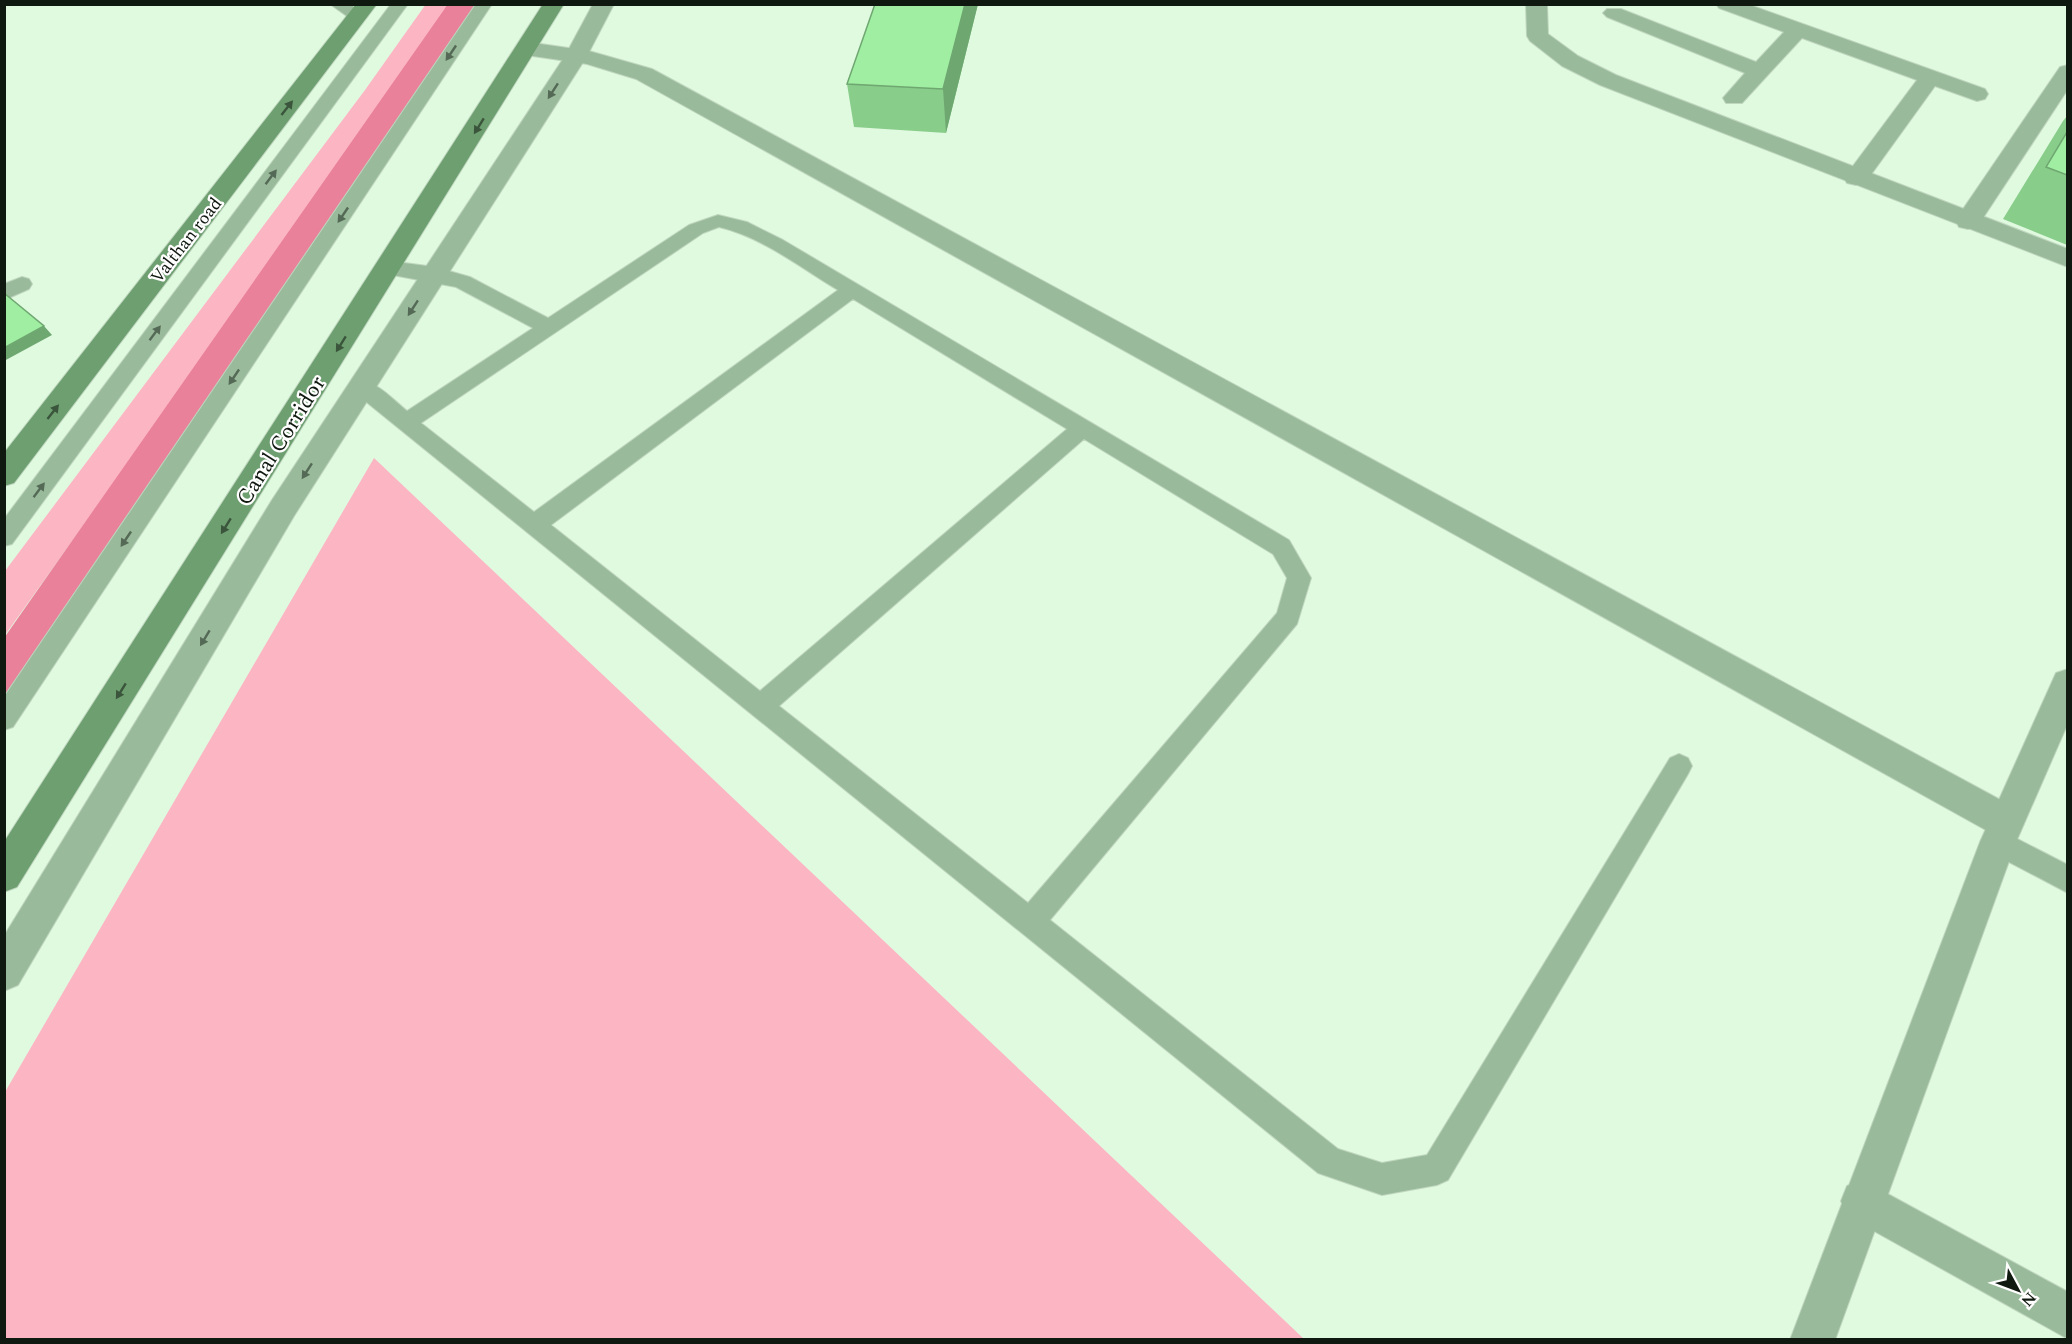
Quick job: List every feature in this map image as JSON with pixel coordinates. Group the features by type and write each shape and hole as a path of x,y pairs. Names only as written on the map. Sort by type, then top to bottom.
{"main road":[{"name":"Canal Corridor","path":"4,875 554,4"},
{"name":"Valthan road","path":"4,476 354,8"}],"street":[{"path":"4,972 283,508 576,56 604,4"},
{"path":"1537,4 1535,11 1538,36 1570,62 1608,80 2067,260"},
{"path":"1726,4 1977,94"},
{"path":"1614,13 1760,71"},
{"path":"1734,98 1798,30"},
{"path":"527,50 576,56 623,66 644,74 2002,832"},
{"path":"1968,221 2067,72"},
{"path":"1856,178 1930,77"},
{"path":"1812,1340 1862,1201 2002,832 2067,684"},
{"path":"1862,1201 2067,1317"}],"lane":[{"path":"4,537 400,4"},
{"path":"4,719 484,4"},
{"path":"406,422 696,229 718,221 749,231 852,290 1281,547 1299,578 1288,617 1030,922"},
{"path":"389,268 435,274 463,282 548,327"},
{"path":"534,525 852,290"},
{"path":"362,387 1329,1162 1382,1179 1437,1169 1679,766"},
{"path":"760,706 1082,428"},
{"path":"2002,832 2067,880"}],"shaded area":[{"path":"426,4 455,5 5,635 5,571 365,90"},
{"path":"374,458 1304,1339 5,1339 5,1092"}],"building":[{"path":"875,4 965,4 943,89 847,84"},
{"path":"2067,132 2067,175 2046,167"},
{"path":"4,293 44,326 4,348"}],"waterway":[{"path":"4,677 464,4"}]}
